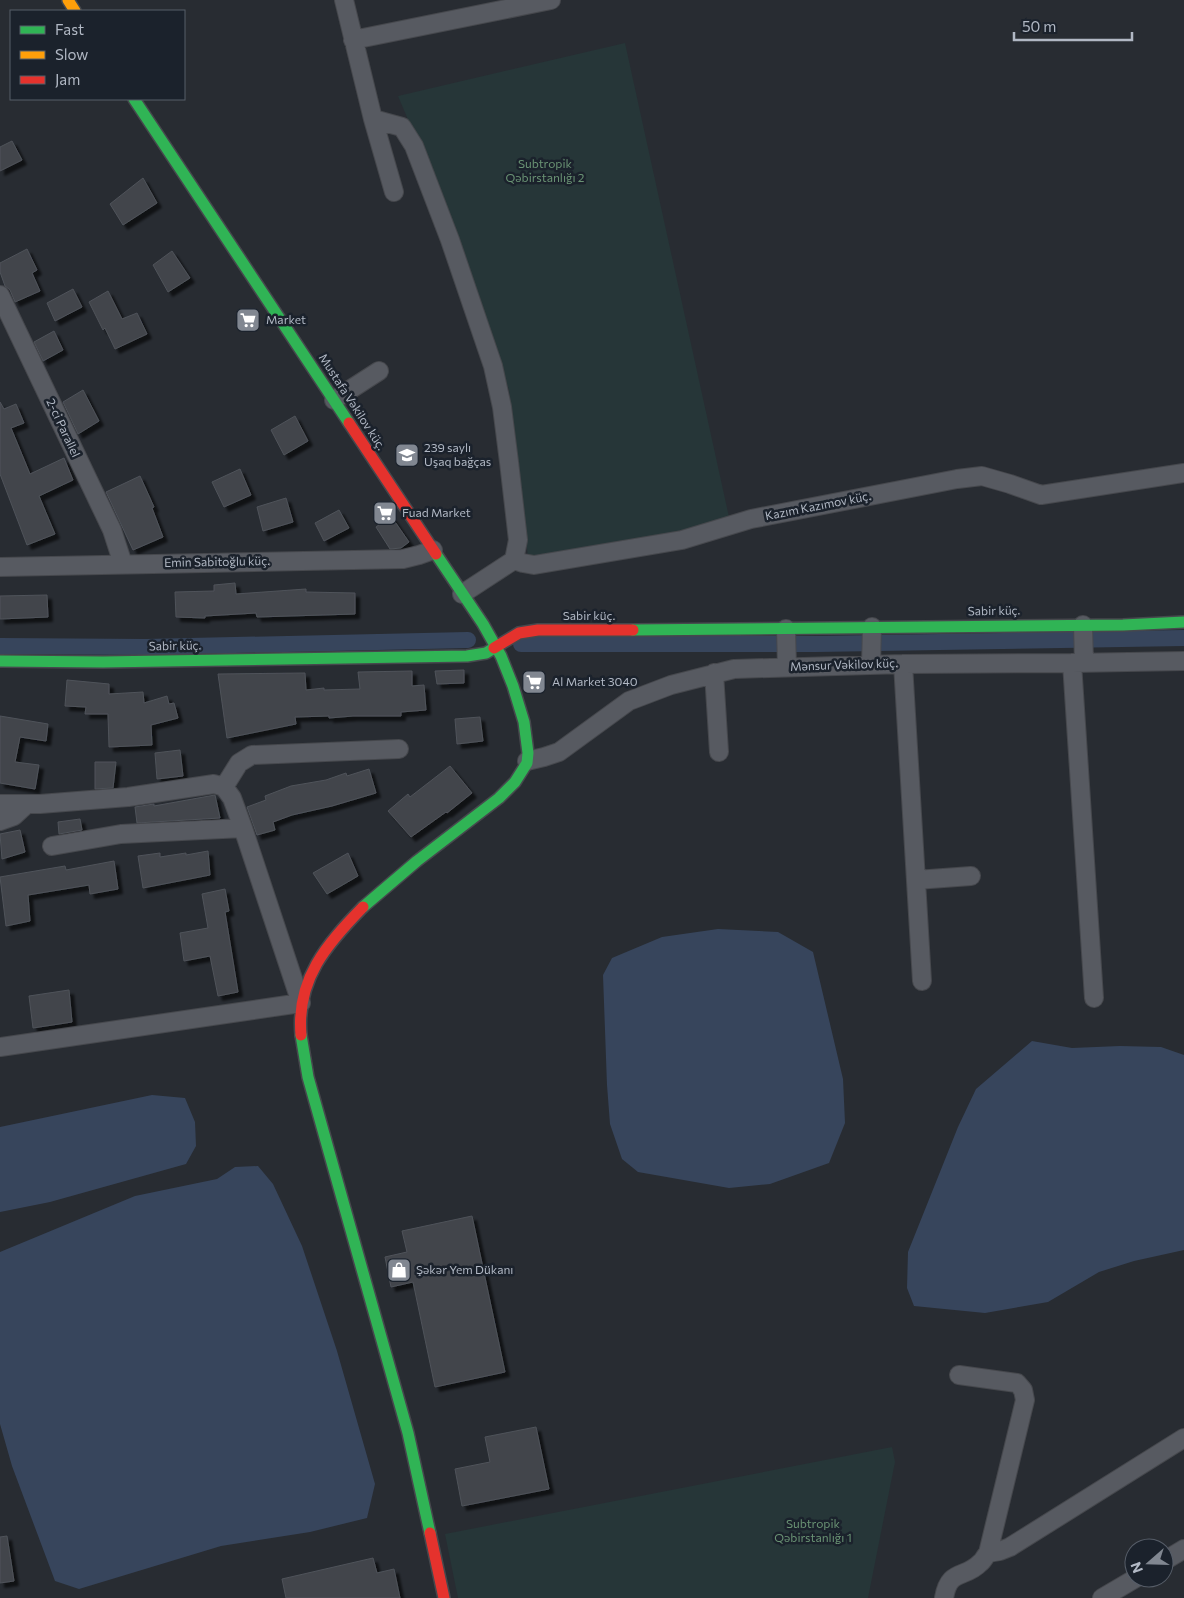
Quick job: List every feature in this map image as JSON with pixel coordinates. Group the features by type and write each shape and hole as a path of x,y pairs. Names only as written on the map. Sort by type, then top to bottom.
{"street":[{"path":"344,0 373,119 394,192"},
{"path":"353,40 550,0"},
{"name":"Mustafa Vəkilov küç.","path":"135,100 497,647 508,672 523,722 527,741 527,761"},
{"path":"373,119 402,127 414,146 450,240 493,366 502,407 518,540 514,560 462,594"},
{"name":"2-ci Parallel","path":"0,294 112,530 123,564"},
{"path":"334,400 378,370"},
{"name":"Kazım Kazımov küç.","path":"514,560 534,565 682,540 751,519 957,479 982,476 1041,495 1184,473"},
{"name":"Emin Sabitoğlu küç.","path":"0,567 403,559 412,558 433,550"},
{"name":"Sabir küç.","path":"0,661 103,662 467,656 479,655 497,647 519,633 538,630 872,628 1000,624 1083,625 1184,622"},
{"path":"1083,625 1078,663 1094,998"},
{"path":"871,664 872,628"},
{"path":"786,629 787,667"},
{"name":"Mənsur Vəkilov küç.","path":"527,761 559,752 629,701 671,685 734,669 871,664 1184,661"},
{"path":"904,664 922,981"},
{"path":"714,673 719,752"},
{"path":"224,787 239,763 252,755 399,749"},
{"path":"444,1598 408,1433 308,1077 302,1051 300,1028 301,1003 308,981 318,960 348,921 426,853 483,811 519,776 527,761"},
{"path":"0,804 128,797 214,784 224,787 232,798 243,828 301,1003"},
{"path":"0,821 14,816 27,804"},
{"path":"52,846 122,834 243,828"},
{"path":"916,880 971,876"},
{"path":"0,1047 301,1003"},
{"path":"944,1598 949,1582 957,1575 971,1570 980,1564 988,1553 1025,1400 1023,1390 1017,1383 959,1375"},
{"path":"988,1553 1000,1551 1010,1546 1184,1438"},
{"path":"1102,1598 1124,1585"}],"green space":[{"name":"Subtropik Qəbirstanlığı 2","path":"625,43 729,517 677,534 528,557 509,390 457,235 398,96"},
{"name":"Subtropik Qəbirstanlığı 1","path":"892,1447 895,1462 868,1598 458,1598 445,1534"}],"water":[{"path":"718,929 778,932 813,952 843,1079 845,1123 829,1163 770,1184 729,1188 638,1172 622,1159 610,1124 603,975 612,958 662,937"},
{"path":"1032,1041 1072,1048 1161,1047 1184,1055 1184,1250 1134,1261 1099,1272 1048,1302 985,1313 914,1306 907,1288 908,1252 958,1127 976,1089"},
{"path":"152,1095 185,1098 195,1122 196,1146 186,1164 50,1202 0,1212 0,1127"},
{"path":"258,1166 273,1184 302,1246 337,1351 375,1484 367,1518 310,1532 221,1546 79,1589 55,1581 12,1466 0,1424 0,1252 135,1196 217,1179 235,1167"}],"building":[{"path":"12,141 22,160 0,171 0,147"},
{"path":"143,178 157,203 123,225 110,204"},
{"path":"27,249 37,270 32,273 40,291 15,302 10,290 5,286 0,272 0,263"},
{"path":"172,251 190,278 168,292 153,265"},
{"path":"73,289 82,307 55,321 47,303"},
{"path":"108,291 122,319 137,313 147,334 115,349 89,302"},
{"path":"54,331 63,350 43,361 34,342"},
{"path":"83,390 99,421 78,434 63,402"},
{"path":"0,402 4,409 16,404 24,423 11,428 30,474 64,458 73,480 39,496 55,534 27,545 0,474"},
{"path":"295,416 308,441 284,455 271,430"},
{"path":"240,469 251,495 224,507 212,482"},
{"path":"140,476 154,507 152,508 163,537 133,550 106,492"},
{"path":"286,498 293,522 263,531 257,507"},
{"path":"339,510 349,528 324,541 315,523"},
{"path":"391,516 409,542 401,548 390,549 376,527"},
{"path":"235,583 236,594 306,589 306,592 355,593 355,614 257,617 256,613 205,616 205,618 176,617 175,592 214,591 214,585"},
{"path":"47,595 48,617 0,619 0,596"},
{"path":"464,670 464,683 437,684 435,671"},
{"path":"412,671 412,686 424,685 426,710 401,712 401,716 295,717 296,724 227,738 218,674 305,673 306,690 324,688 324,690 360,689 358,672"},
{"path":"67,680 109,684 109,694 143,692 144,703 167,696 169,704 174,703 178,718 151,725 152,745 109,747 108,714 85,714 86,707 65,706"},
{"path":"0,716 48,724 46,741 20,737 15,762 39,765 35,789 0,783"},
{"path":"480,717 483,741 457,744 455,719"},
{"path":"180,750 183,776 157,779 155,753"},
{"path":"95,762 116,762 113,788 95,789"},
{"path":"450,766 472,793 447,813 411,837 388,811 408,794 410,797"},
{"path":"369,769 376,793 292,815 273,822 275,830 257,835 247,807 266,800 265,796 291,786 326,780 346,773 347,776"},
{"path":"215,795 220,818 137,823 135,807 154,804 154,806"},
{"path":"80,819 82,830 59,834 58,822"},
{"path":"20,830 25,852 2,859 0,834"},
{"path":"208,851 210,875 143,888 138,856 160,853 160,857"},
{"path":"348,853 358,876 327,894 313,873"},
{"path":"114,861 118,889 90,894 89,885 28,895 30,921 6,926 0,877 65,866 66,870"},
{"path":"225,889 229,911 225,912 238,992 218,996 210,956 184,961 180,933 208,928 202,894"},
{"path":"69,990 72,1022 33,1028 29,996"},
{"path":"472,1216 505,1372 435,1387 413,1282 391,1287 385,1257 407,1252 402,1231"},
{"path":"536,1427 549,1489 462,1506 455,1469 490,1462 485,1437"},
{"path":"7,1536 14,1581 0,1583 0,1537"},
{"path":"373,1558 377,1573 394,1569 400,1598 286,1598 282,1579"}],"waterway":[{"path":"521,644 816,644 1184,638"},
{"path":"0,646 146,647 468,640"}],"traffic: fast":[{"path":"135,100 349,423"},
{"path":"363,907 417,861 499,798 515,782 527,763 528,753 524,722 501,656 483,624 436,554"},
{"path":"633,630 1123,625 1184,622"},
{"path":"0,661 103,662 467,656 486,653 494,648"},
{"path":"301,1035 308,1077 408,1433 430,1533"}],"traffic: slow":[{"path":"68,0 74,10"}],"traffic: jam":[{"path":"349,423 436,554"},
{"path":"494,648 519,633 538,630 633,630"},
{"path":"301,1035 301,1015 309,980 326,949 363,907"},
{"path":"430,1533 444,1598"}],"place":[{"name":"Market","path":"248,320"},
{"name":"239 saylı Uşaq bağças","path":"407,455"},
{"name":"Fuad Market","path":"385,513"},
{"name":"Al Market 3040","path":"534,682"},
{"name":"Şəkər Yem Dükanı","path":"399,1270"}]}
